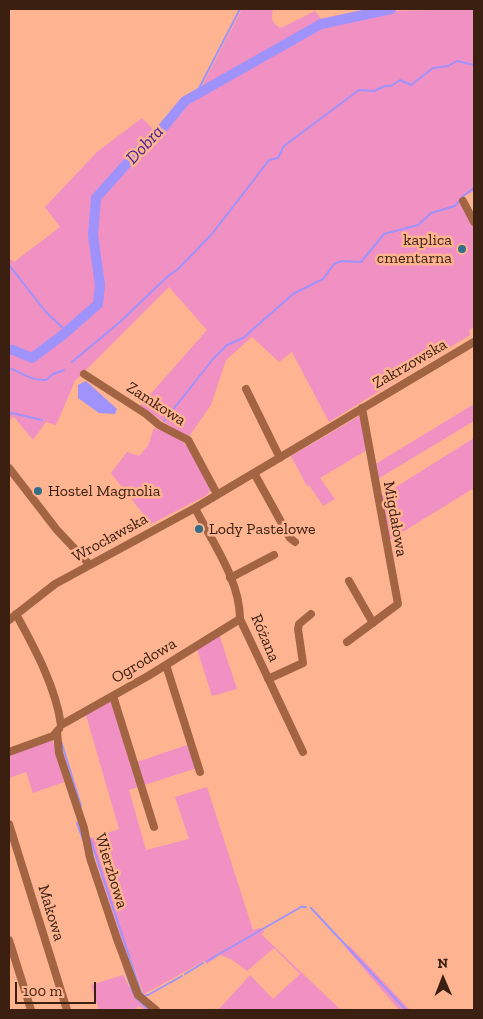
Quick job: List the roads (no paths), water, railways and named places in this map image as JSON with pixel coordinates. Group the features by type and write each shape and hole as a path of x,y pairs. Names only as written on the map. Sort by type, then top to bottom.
{"street":[{"path":"463,201 474,222"},
{"name":"Zakrzowska","path":"360,408 474,342"},
{"name":"Zamkowa","path":"84,374 146,414 159,425 188,440 217,494"},
{"path":"246,389 280,458"},
{"name":"Wrocławska","path":"9,620 55,584 194,508 280,458 360,408"},
{"name":"Migdałowa","path":"347,642 398,604 360,408"},
{"path":"9,468 56,530 89,564"},
{"path":"254,473 290,538 295,542"},
{"name":"Różana","path":"194,508 230,578 239,601 240,619 303,752"},
{"path":"230,578 274,555"},
{"path":"349,581 373,624"},
{"name":"Wierzbowa","path":"16,614 49,684 59,714 59,753 84,828 90,858 117,939 138,995 156,1010"},
{"name":"Różana","path":"268,680 303,663 298,630 299,624 311,614"},
{"name":"Ogrodowa","path":"9,752 53,736 59,728 240,619"},
{"path":"166,665 200,772"},
{"path":"113,696 154,827"},
{"name":"Makowa","path":"9,824 67,1010"},
{"path":"9,940 31,1010"}],"waterway":[{"path":"196,94 240,9"},
{"name":"Dobra","path":"9,350 32,358 64,334 98,304 100,285 93,235 96,198 138,151 151,142 185,101 321,24 391,9"},
{"path":"72,362 177,270 212,234 269,160 278,158 284,146 359,90 374,91 385,86 391,86 400,80 411,85 433,68 448,66 457,61 474,65"},
{"path":"164,421 213,359 227,345 243,338 293,294 323,279 334,264 342,261 361,262 384,234 418,225 431,213 455,206 462,197 474,188"},
{"path":"9,265 45,311 67,332"},
{"path":"9,368 30,378 40,380 46,380 53,374 64,370"},
{"path":"9,414 12,413 42,420"},
{"path":"61,741 81,806"},
{"path":"77,823 83,840"},
{"path":"90,838 141,992 144,996 148,995 182,976"},
{"path":"207,961 301,907 306,907"},
{"path":"311,908 406,1010"},
{"path":"185,974 203,963"},
{"path":"124,967 133,993"},
{"path":"135,997 149,1010"}],"place":[{"name":"kaplica cmentarna","path":"462,249"},
{"name":"Hostel Magnolia","path":"38,491"},
{"name":"Lody Pastelowe","path":"199,529"}]}
